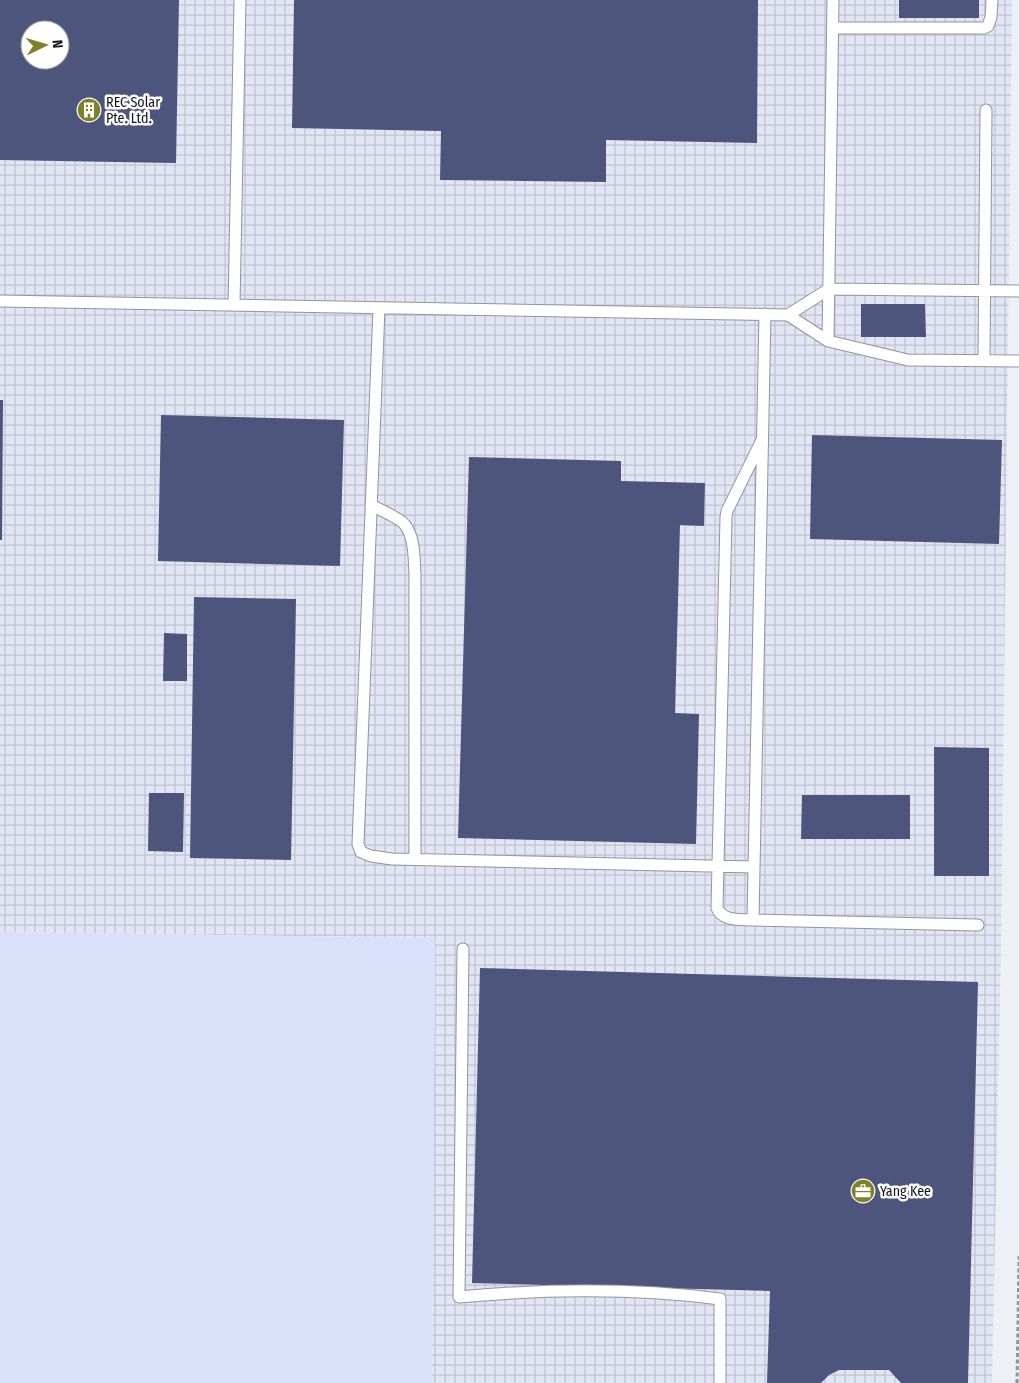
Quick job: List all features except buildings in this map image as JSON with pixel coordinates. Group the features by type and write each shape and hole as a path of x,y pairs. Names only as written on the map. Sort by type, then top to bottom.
{"lane":[{"path":"234,305 240,0"},
{"path":"828,341 833,0"},
{"path":"833,28 984,28 990,22 992,0"},
{"path":"984,360 986,110"},
{"path":"788,315 829,289 1019,290"},
{"path":"0,301 788,315 828,341 908,360 1019,360"},
{"path":"380,308 358,844 361,852 370,856 392,859 754,867"},
{"path":"753,920 764,314"},
{"path":"762,440 727,511 726,517 717,908 725,918 753,920 978,925"},
{"path":"371,505 405,524 410,534 413,548 415,575 415,859"},
{"path":"463,949 459,1297 516,1292 594,1291 686,1294 720,1299 720,1383"}],"path":[{"path":"1017,1383 1019,1256"}],"shaded area":[{"path":"0,0 1012,0 1001,950 992,1383 432,1383 435,938 0,932"},
{"path":"0,932 435,938 432,1383 0,1383"}],"place":[{"name":"REC Solar Pte. Ltd.","path":"89,110"},
{"name":"Yang Kee","path":"863,1191"}]}
